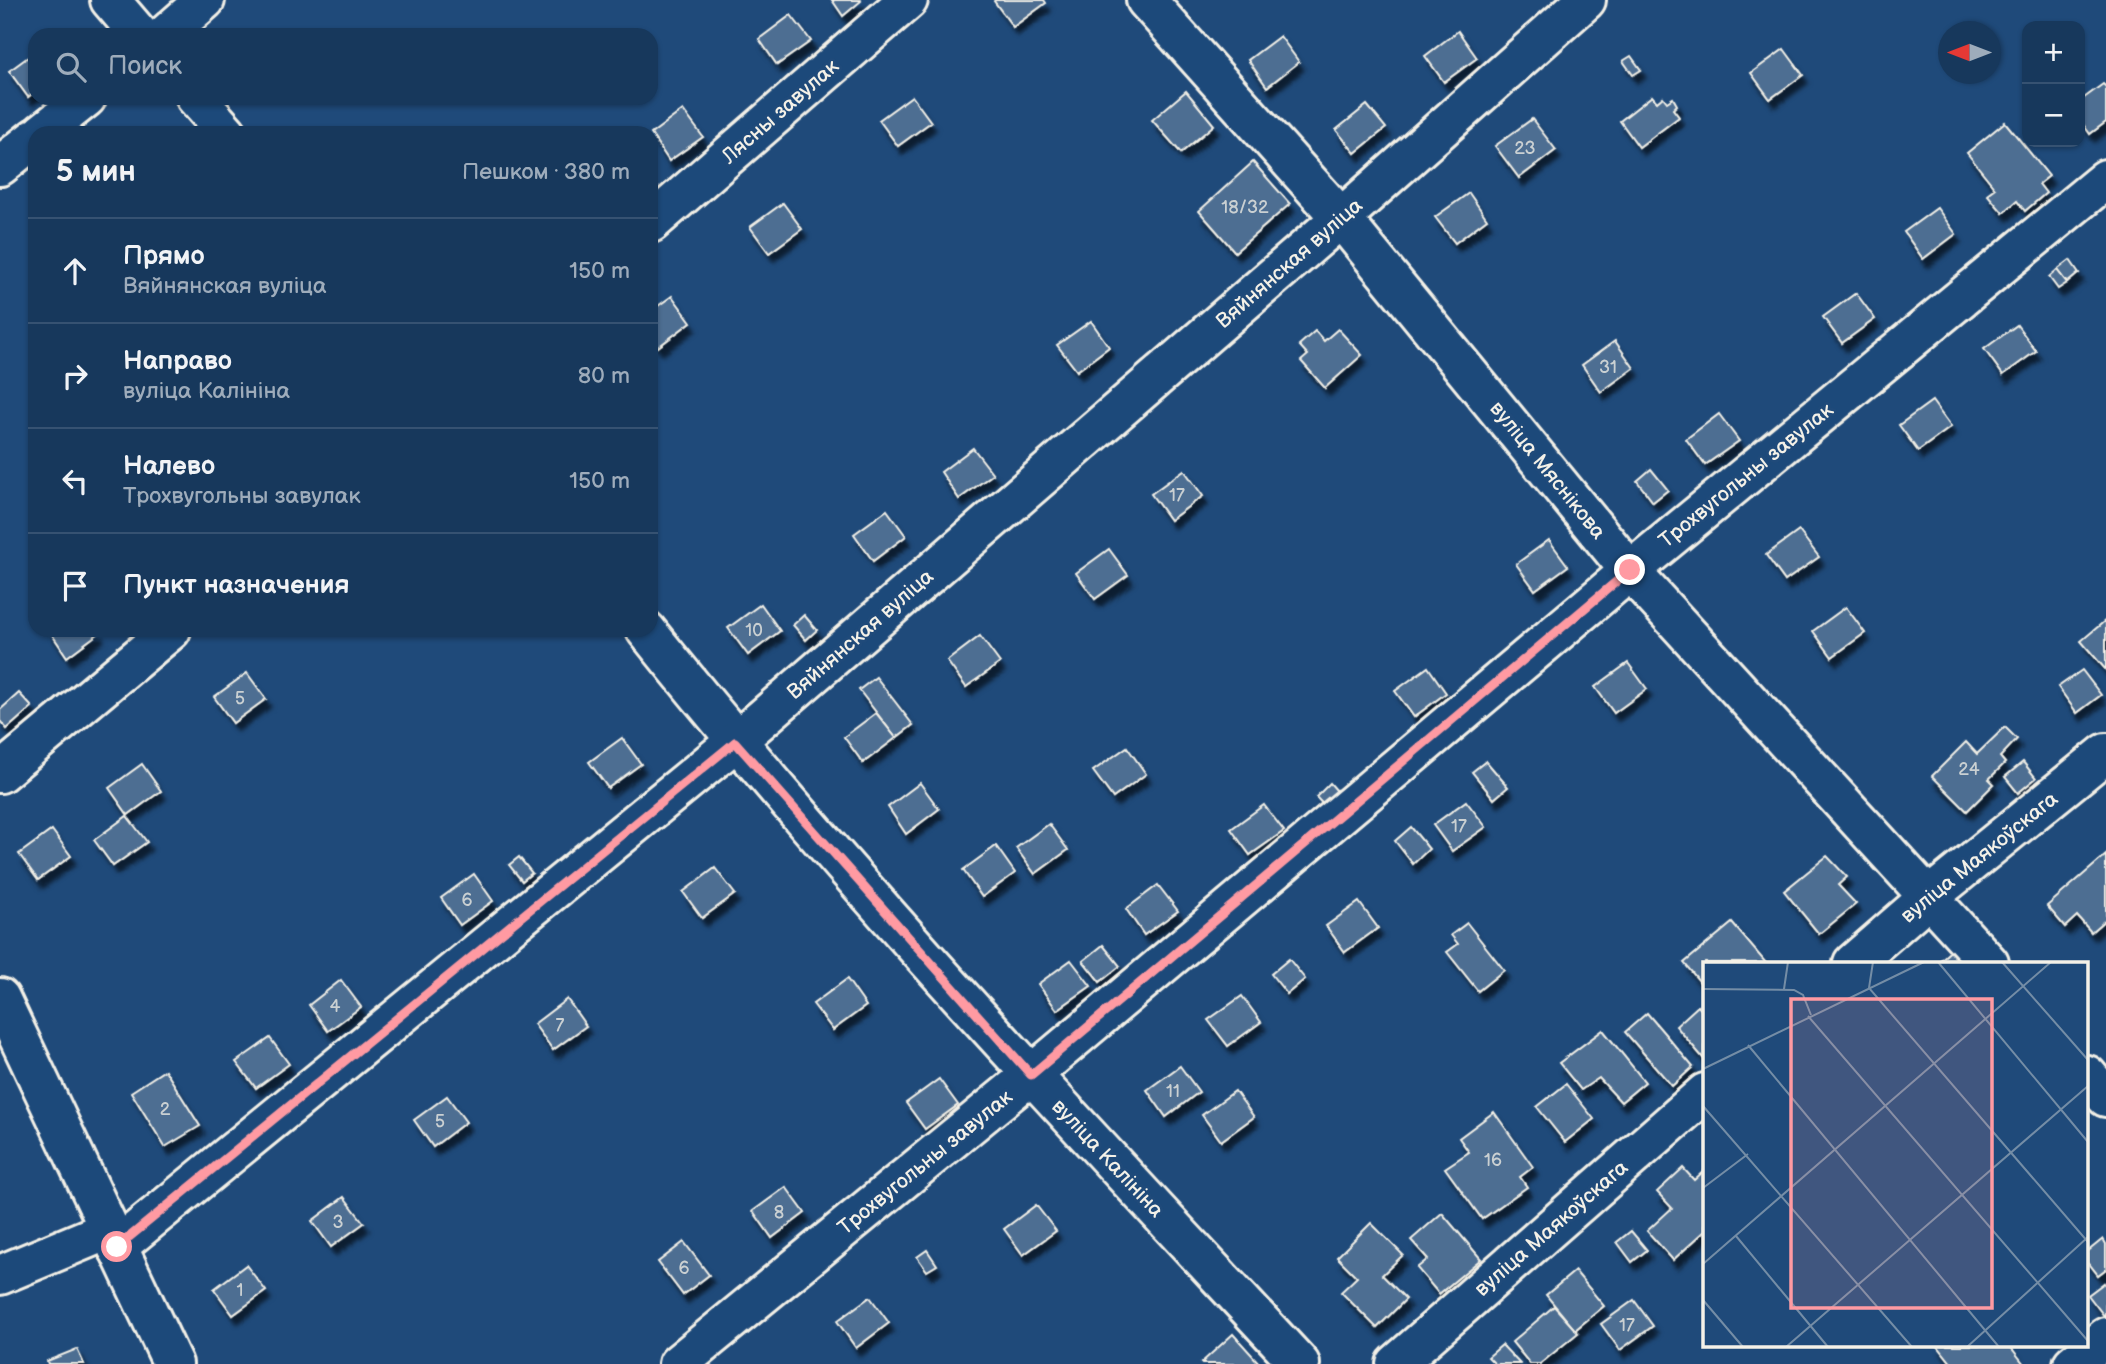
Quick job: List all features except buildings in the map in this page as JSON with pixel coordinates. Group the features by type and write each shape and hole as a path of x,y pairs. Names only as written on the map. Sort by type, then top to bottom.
{"street":[{"path":"110,0 134,28"},
{"path":"173,28 205,0"},
{"name":"Лясны завулак","path":"658,217 908,0"},
{"name":"вуліца Мяснікова","path":"1146,0 1341,218 1630,570 1988,962"},
{"name":"Вяйнянская вуліца","path":"0,1275 113,1238 735,742 1341,218 1586,0"},
{"path":"51,126 77,105"},
{"path":"202,105 221,126"},
{"path":"0,166 28,144"},
{"name":"Трохвугольны завулак","path":"678,1364 1031,1075 1630,570 2106,179"},
{"path":"0,773 163,637"},
{"name":"вуліца Калініна","path":"652,637 735,742 1031,1075 1300,1364"},
{"name":"вуліца Маякоўскага","path":"1854,962 1930,896 2106,753"},
{"path":"0,998 173,1364"},
{"path":"2088,1076 2106,1097"},
{"name":"вуліца Маякоўскага","path":"1396,1364 1703,1095"},
{"path":"2073,1364 2106,1337"}],"route":[{"path":"117,1247 735,742 1031,1075 1630,570"}]}
